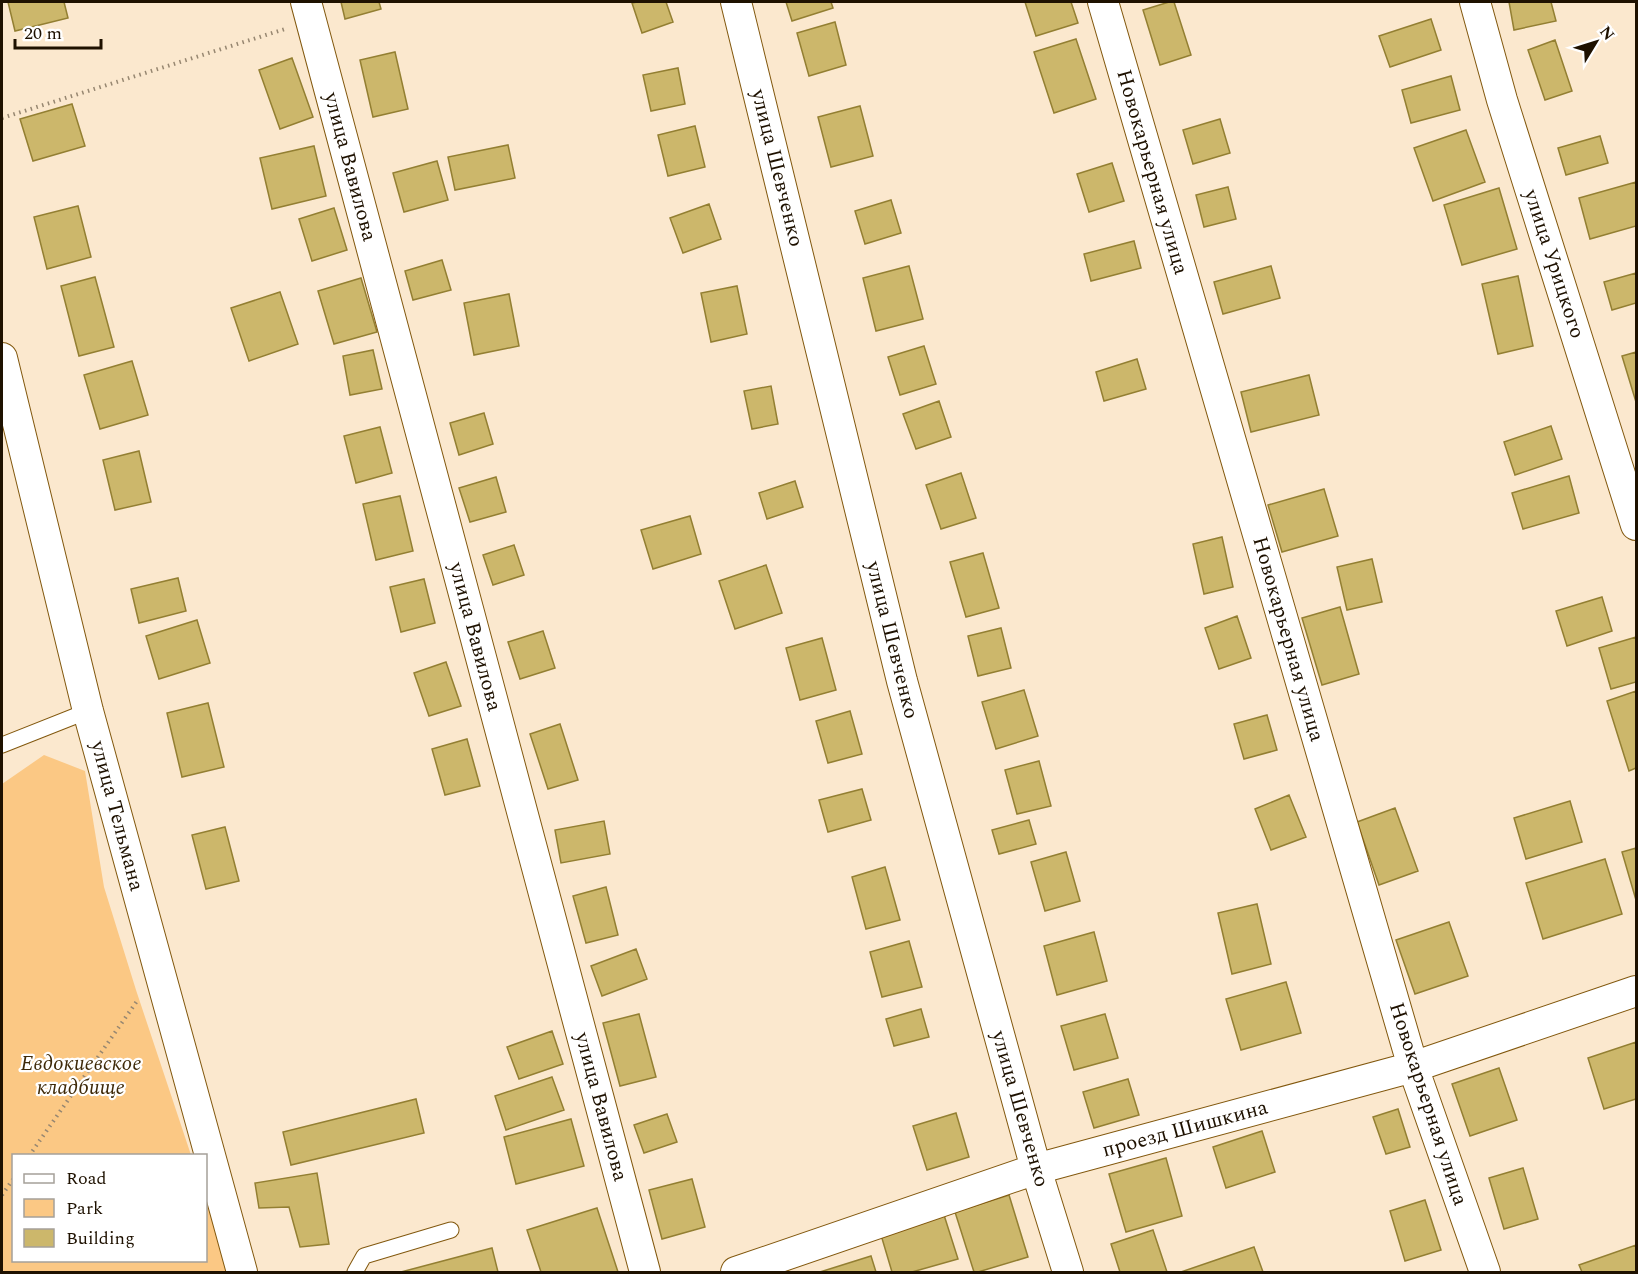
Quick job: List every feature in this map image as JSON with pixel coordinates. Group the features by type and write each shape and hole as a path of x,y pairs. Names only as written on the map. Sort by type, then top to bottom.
{"street":[{"name":"улица Шевченко","path":"736,2 902,681 1036,1169 1068,1272"},
{"name":"Новокарьерная улица","path":"1103,2 1413,1067 1485,1272"},
{"name":"улица Урицкого","path":"1474,2 1502,100 1636,525"},
{"name":"улица Вавилова","path":"308,11 645,1272"},
{"name":"улица Тельмана","path":"2,358 88,711 242,1272"},
{"name":"проезд Шишкина","path":"736,1272 1036,1169 1413,1067 1636,991"}],"lane":[{"path":"2,745 88,711"},
{"path":"355,1272 364,1256 451,1230"}],"path":[{"path":"2,118 308,11"},
{"path":"30,1154 139,998"},
{"path":"2,1195 12,1181"}],"green space":[{"name":"Евдокиевское кладбище","path":"44,755 85,771 104,887 191,1154 12,1154 12,1262 207,1262 207,1202 230,1272 2,1272 2,784"}],"building":[{"path":"8,2 64,2 68,18 15,31"},
{"path":"341,2 379,2 381,9 345,19"},
{"path":"666,2 673,22 642,33 632,3"},
{"path":"786,2 831,2 833,8 792,21"},
{"path":"1025,2 1071,2 1078,23 1036,36"},
{"path":"1174,2 1191,55 1160,65 1143,10"},
{"path":"1509,2 1551,2 1556,21 1514,30"},
{"path":"1431,19 1441,50 1390,67 1379,36"},
{"path":"835,22 846,65 809,76 797,33"},
{"path":"1076,39 1096,99 1054,113 1034,52"},
{"path":"1555,40 1572,91 1545,100 1528,50"},
{"path":"395,52 408,109 373,117 360,60"},
{"path":"292,58 313,117 280,129 259,70"},
{"path":"678,68 685,104 651,111 643,75"},
{"path":"1451,76 1460,110 1411,123 1402,90"},
{"path":"72,104 85,146 33,161 20,119"},
{"path":"860,106 873,156 831,167 818,117"},
{"path":"1220,119 1230,153 1193,164 1183,130"},
{"path":"695,126 705,167 668,176 658,135"},
{"path":"1466,130 1485,182 1433,201 1414,148"},
{"path":"1600,136 1608,163 1566,175 1558,148"},
{"path":"508,145 515,178 455,190 448,157"},
{"path":"314,146 326,196 272,209 260,158"},
{"path":"437,161 448,200 404,212 393,173"},
{"path":"1112,163 1124,201 1089,212 1077,174"},
{"path":"1636,182 1636,226 1590,239 1579,198"},
{"path":"1228,187 1236,219 1204,227 1196,195"},
{"path":"1499,188 1517,249 1462,265 1444,205"},
{"path":"891,200 901,233 865,244 855,211"},
{"path":"709,204 721,239 683,253 670,218"},
{"path":"78,206 91,257 47,269 34,217"},
{"path":"334,208 347,250 312,261 299,219"},
{"path":"1134,241 1141,268 1091,281 1084,254"},
{"path":"442,260 451,290 413,300 405,271"},
{"path":"909,266 923,319 876,331 863,278"},
{"path":"1271,266 1280,298 1223,314 1214,282"},
{"path":"1636,273 1636,303 1612,310 1604,282"},
{"path":"1518,276 1533,346 1498,354 1482,284"},
{"path":"95,277 114,347 79,356 61,286"},
{"path":"361,278 377,332 334,344 318,291"},
{"path":"737,286 747,334 711,342 701,293"},
{"path":"280,292 298,344 249,361 231,308"},
{"path":"509,294 519,346 474,355 464,303"},
{"path":"924,346 936,384 900,395 888,357"},
{"path":"373,350 382,389 350,395 343,356"},
{"path":"1636,352 1636,402 1622,356"},
{"path":"1137,359 1146,389 1104,401 1096,372"},
{"path":"132,361 148,415 100,429 84,375"},
{"path":"1309,375 1319,415 1251,432 1241,392"},
{"path":"771,386 778,424 752,429 744,391"},
{"path":"939,401 951,437 916,449 903,414"},
{"path":"484,413 493,444 459,455 450,423"},
{"path":"1551,426 1562,459 1515,475 1504,442"},
{"path":"380,427 392,473 356,483 344,436"},
{"path":"139,451 151,502 115,510 103,460"},
{"path":"961,473 976,518 941,529 926,485"},
{"path":"1569,476 1579,513 1523,529 1512,493"},
{"path":"496,477 506,512 470,522 459,488"},
{"path":"795,481 803,507 767,519 759,493"},
{"path":"1324,489 1338,536 1282,552 1268,505"},
{"path":"400,496 413,551 376,560 363,504"},
{"path":"690,516 701,554 653,569 641,530"},
{"path":"1222,537 1233,587 1204,594 1193,544"},
{"path":"514,545 524,575 493,585 483,555"},
{"path":"983,553 999,608 966,617 950,562"},
{"path":"1372,559 1382,602 1347,610 1337,567"},
{"path":"766,565 782,613 735,629 719,581"},
{"path":"178,578 186,611 139,623 131,589"},
{"path":"424,579 435,623 401,632 390,587"},
{"path":"1602,597 1612,631 1567,646 1556,611"},
{"path":"1340,607 1359,674 1322,685 1302,618"},
{"path":"1237,616 1251,658 1219,669 1205,628"},
{"path":"197,620 210,663 159,679 146,636"},
{"path":"1001,628 1011,668 978,676 968,636"},
{"path":"543,631 555,668 520,679 508,642"},
{"path":"1636,637 1636,682 1611,689 1599,648"},
{"path":"822,638 836,690 800,700 786,648"},
{"path":"446,662 461,706 429,716 414,673"},
{"path":"1024,690 1038,736 996,749 982,702"},
{"path":"1636,691 1636,768 1629,771 1607,701"},
{"path":"208,703 224,767 182,777 167,713"},
{"path":"850,711 862,754 828,763 816,721"},
{"path":"1267,715 1277,750 1244,759 1234,724"},
{"path":"560,724 578,780 548,789 530,734"},
{"path":"467,739 480,786 445,795 432,749"},
{"path":"1039,761 1051,806 1017,814 1005,770"},
{"path":"862,789 871,820 828,832 819,800"},
{"path":"1289,795 1306,837 1271,850 1255,809"},
{"path":"1570,801 1582,842 1526,859 1514,818"},
{"path":"1395,808 1418,871 1379,885 1357,822"},
{"path":"1029,820 1036,844 999,854 992,830"},
{"path":"604,821 610,854 561,863 555,830"},
{"path":"225,827 239,881 206,889 192,835"},
{"path":"1636,848 1636,900 1622,852"},
{"path":"1066,852 1080,901 1045,911 1031,862"},
{"path":"1605,859 1622,914 1543,939 1526,883"},
{"path":"885,867 900,920 866,929 852,877"},
{"path":"606,887 618,935 586,943 573,896"},
{"path":"1257,904 1271,964 1232,974 1218,913"},
{"path":"1449,922 1468,976 1415,994 1396,940"},
{"path":"1094,932 1107,981 1057,995 1044,946"},
{"path":"909,941 922,987 882,997 870,952"},
{"path":"636,949 647,979 602,996 591,966"},
{"path":"1286,982 1301,1033 1241,1050 1226,999"},
{"path":"921,1009 929,1037 894,1046 886,1019"},
{"path":"639,1014 656,1077 620,1086 603,1023"},
{"path":"1105,1014 1118,1058 1074,1070 1061,1026"},
{"path":"552,1031 563,1064 519,1079 507,1047"},
{"path":"1636,1042 1636,1099 1604,1109 1588,1058"},
{"path":"1499,1068 1517,1120 1470,1136 1452,1084"},
{"path":"552,1077 564,1110 506,1130 495,1096"},
{"path":"1128,1079 1139,1115 1094,1128 1083,1092"},
{"path":"416,1099 424,1133 291,1165 283,1132"},
{"path":"1398,1109 1410,1147 1386,1154 1373,1117"},
{"path":"956,1113 969,1157 927,1170 913,1126"},
{"path":"667,1114 677,1142 644,1153 634,1125"},
{"path":"571,1119 584,1166 516,1184 504,1137"},
{"path":"1262,1131 1275,1172 1226,1188 1213,1147"},
{"path":"1166,1158 1182,1216 1126,1232 1109,1174"},
{"path":"1523,1168 1538,1219 1504,1229 1489,1178"},
{"path":"317,1173 329,1244 300,1247 289,1207 259,1208 255,1183"},
{"path":"692,1179 705,1227 662,1239 649,1190"},
{"path":"1009,1195 1028,1257 974,1272 955,1212"},
{"path":"1425,1200 1441,1250 1405,1261 1390,1211"},
{"path":"597,1208 618,1272 541,1272 527,1230"},
{"path":"944,1215 958,1259 912,1272 892,1272 881,1235"},
{"path":"1153,1230 1167,1272 1120,1272 1111,1244"},
{"path":"1636,1245 1636,1272 1582,1272 1579,1265"},
{"path":"1254,1247 1263,1272 1181,1272"},
{"path":"492,1248 498,1272 401,1272"},
{"path":"871,1256 876,1272 820,1272"}]}
